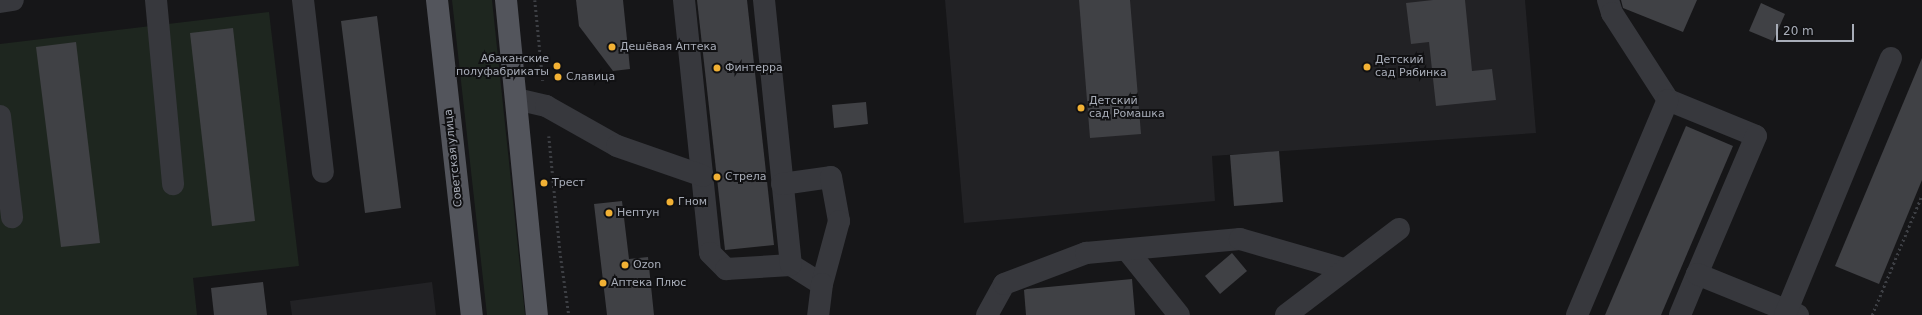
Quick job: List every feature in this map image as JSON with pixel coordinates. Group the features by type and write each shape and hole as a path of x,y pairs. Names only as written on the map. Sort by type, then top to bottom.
{"main road":[{"name":"Советская улица","path":"437,0 472,315"},
{"path":"506,0 537,315"}],"street":[{"path":"0,2 13,0"},
{"path":"156,0 173,184"},
{"path":"303,0 323,172"},
{"path":"684,0 710,253 726,269 791,265 822,284"},
{"path":"764,0 791,265"},
{"path":"1608,0 1612,13 1668,100 1756,136 1680,315"},
{"path":"1697,274 1790,314 1890,58"},
{"path":"516,99 546,106 617,146 703,176"},
{"path":"1577,315 1668,100"},
{"path":"0,116 12,217"},
{"path":"782,184 831,178 839,221 822,284 818,315"},
{"path":"1286,315 1344,269 1399,229"},
{"path":"987,315 1004,284 1086,253 1240,239 1344,269"},
{"path":"1127,250 1179,315"}],"path":[{"path":"536,0 560,251 569,315"},
{"path":"1872,315 1922,195"}],"shaded area":[{"path":"452,0 492,0 525,315 487,315"},
{"path":"945,0 1525,0 1536,133 1212,156 1215,201 964,223"},
{"path":"269,12 299,266 193,278 197,315 0,315 0,44"},
{"path":"432,282 436,315 292,315 290,301"}],"building":[{"name":"Дешёвая Аптека","path":"576,0 623,0 630,69 613,71 579,26"},
{"path":"697,0 747,0 774,245 725,250"},
{"path":"1079,0 1130,0 1141,134 1090,138"},
{"path":"1433,0 1465,0 1472,71 1492,69 1496,100 1436,106 1429,42 1411,44 1406,3"},
{"path":"1621,0 1697,0 1683,32 1623,8"},
{"path":"1761,3 1785,14 1773,41 1749,31"},
{"path":"377,16 401,208 365,213 341,21"},
{"path":"233,28 255,221 212,226 190,33"},
{"path":"76,42 100,243 61,247 36,47"},
{"path":"1922,58 1922,180 1879,284 1835,266"},
{"path":"866,102 868,124 834,128 832,105"},
{"path":"1686,126 1733,146 1661,315 1605,315"},
{"path":"1279,151 1283,202 1234,206 1230,155"},
{"path":"622,201 629,259 648,257 654,315 607,315 594,204"},
{"path":"1232,253 1247,271 1220,294 1205,276"},
{"path":"1132,279 1135,315 1026,315 1024,290"},
{"path":"263,282 267,315 214,315 211,288"}],"place":[{"name":"Дешёвая Аптека","path":"612,47"},
{"name":"Абаканские полуфабрикаты","path":"557,66"},
{"name":"Детский сад Рябинка","path":"1367,67"},
{"name":"Финтерра","path":"717,68"},
{"name":"Славица","path":"558,77"},
{"name":"Детский сад Ромашка","path":"1081,108"},
{"name":"Стрела","path":"717,177"},
{"name":"Трест","path":"544,183"},
{"name":"Гном","path":"670,202"},
{"name":"Нептун","path":"609,213"},
{"name":"Ozon","path":"625,265"},
{"name":"Аптека Плюс","path":"603,283"}]}
